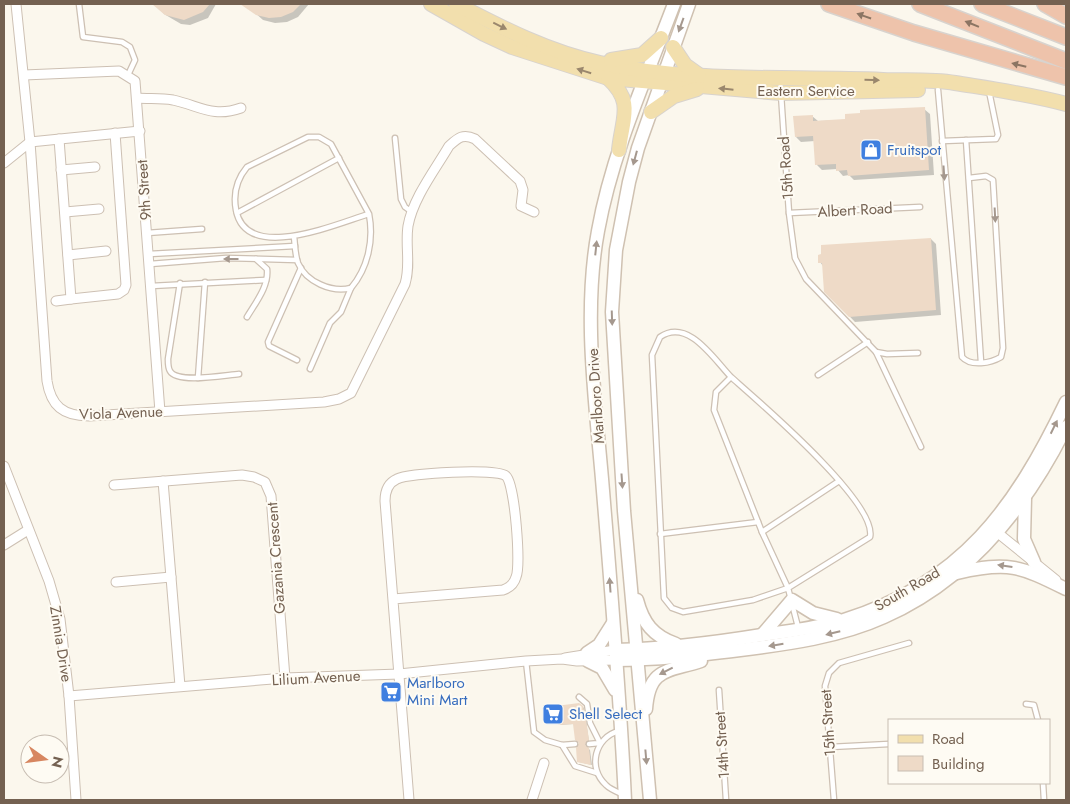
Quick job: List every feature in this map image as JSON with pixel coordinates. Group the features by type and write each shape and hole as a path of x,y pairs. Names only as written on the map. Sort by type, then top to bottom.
{"highway":[{"path":"830,4 914,33 1066,77"},
{"path":"920,4 1066,61"},
{"path":"982,4 1066,37"},
{"path":"1045,4 1066,16"}],"main road":[{"path":"431,4 484,34 512,47 608,78 648,75"},
{"path":"456,4 529,39 598,62 648,75"},
{"name":"Marlboro Drive","path":"625,798 595,396 592,306 598,233 607,189 619,150 674,4"},
{"name":"Marlboro Drive","path":"650,800 630,579 616,395 612,312 621,220 638,148 689,4"},
{"path":"598,62 638,57 661,38"},
{"path":"651,112 703,81 685,65 673,47"},
{"name":"Eastern Service","path":"648,75 781,93 938,90 966,86"},
{"path":"608,78 620,90 625,101 619,150"},
{"name":"Eastern Service","path":"703,81 782,78 945,83 1031,94 1066,104"},
{"name":"South Road","path":"636,655 681,646 762,635 799,636 892,601 920,585 994,530 1033,468 1066,402"},
{"name":"South Road","path":"636,655 711,654 884,617 914,602 954,573 1025,498 1066,427"},
{"path":"1025,498 1024,539 1034,562"},
{"path":"954,573 986,566 1004,566 1033,573 1066,589"},
{"path":"630,579 641,615 648,626 662,639 681,646"},
{"path":"762,635 792,600 812,613 842,620"},
{"path":"613,623 599,645 588,657 602,668 618,697"},
{"path":"644,732 647,696 656,677 666,670 700,661 711,654"},
{"path":"615,655 636,655"}],"street":[{"name":"Viola Avenue","path":"16,4 30,142 45,363 52,400 55,406 64,412 81,416 160,412 324,402 346,396 355,388 405,284 408,272 408,227 412,212 449,146 457,138 468,136 522,184 521,206 534,212"},
{"path":"24,75 112,71 128,75"},
{"name":"9th Street","path":"128,75 135,81 137,98 160,412"},
{"path":"137,98 173,100 214,112 228,112 241,108"},
{"path":"4,163 30,142 140,130"},
{"path":"56,301 118,294 124,290 126,285 115,133"},
{"path":"58,139 71,299"},
{"path":"61,170 95,167"},
{"path":"65,212 98,209"},
{"path":"68,255 106,251"},
{"name":"Zinnia Drive","path":"4,466 49,581 60,619 69,696 76,800"},
{"path":"393,599 503,590 511,586 518,570 513,490 508,478 501,473 488,471 402,477 390,484 385,501 408,800"},
{"name":"Gazania Crescent","path":"114,484 242,475 260,478 268,486 271,496 285,678"},
{"path":"163,481 180,686"},
{"path":"4,545 28,530"},
{"path":"994,530 1066,589"},
{"path":"116,582 171,577"},
{"name":"Lilium Avenue","path":"69,696 285,678 399,674 526,661 615,655"},
{"path":"532,800 544,764"}],"lane":[{"path":"79,4 83,37 122,42 130,47 135,60 128,75"},
{"name":"15th Road","path":"782,78 781,93 795,258 806,279 868,342"},
{"path":"942,142 998,137 989,88"},
{"path":"938,90 950,244 962,356 973,362 994,361 1002,357 1004,348 993,180 986,176 969,178"},
{"path":"310,369 330,323 341,312 351,288 360,274 370,247 371,226 369,214 332,144 327,140 308,137 247,167 240,177 236,191 237,213 246,227 260,236 276,238 294,236 369,214"},
{"path":"395,138 401,199 404,208 412,212"},
{"path":"966,140 981,362"},
{"path":"237,213 339,158"},
{"name":"Albert Road","path":"790,213 920,207"},
{"path":"147,233 202,229"},
{"path":"294,236 300,268 327,287 345,290 351,288"},
{"path":"149,254 295,246"},
{"path":"150,264 226,258 297,260"},
{"path":"247,317 266,280 267,269 256,259"},
{"path":"297,360 269,346 268,342 300,268"},
{"path":"151,286 266,280"},
{"path":"198,378 205,282"},
{"path":"180,283 168,359 169,370 174,375 198,378 239,374"},
{"path":"684,332 697,341 731,376 824,462 839,481 869,526 870,537 867,541 788,588 734,604 691,612 676,611 667,604 664,598 652,355 656,341 664,334 684,332"},
{"path":"818,375 868,342 876,352 921,447"},
{"path":"876,352 887,354 918,353"},
{"path":"731,376 716,392 714,410 762,532 788,588 799,636"},
{"path":"762,532 839,481"},
{"path":"660,534 758,522"},
{"name":"15th Street","path":"834,800 825,686 830,673 839,663 909,644"},
{"path":"526,661 534,732 545,740 562,745 575,744"},
{"name":"14th Street","path":"719,690 726,800"},
{"path":"579,697 587,704 590,723 600,743"},
{"path":"1026,704 1034,705 1038,719"},
{"path":"620,730 610,733 600,743 595,760 598,773 606,785 625,798"},
{"path":"589,744 600,743"},
{"path":"830,747 888,744"},
{"path":"562,745 567,757 575,766 598,773"},
{"path":"1042,784 1044,800"}],"building":[{"path":"152,4 210,4 203,12 184,20 165,15"},
{"path":"240,4 301,4 293,12 281,17 269,18 256,15"},
{"name":"Fruitspot","path":"925,107 929,170 848,176 847,170 836,171 836,164 815,165 813,136 795,137 793,116 813,115 813,121 845,119 845,114 860,113 860,110"},
{"path":"931,238 936,310 849,317 824,292 822,263 818,263 821,245"},
{"path":"579,703 583,706 587,726 589,740 585,745 589,748 591,765 577,762 576,748 579,743 575,740 573,724 558,725 556,706"}],"place":[{"name":"Fruitspot","path":"871,150"},
{"name":"Marlboro Mini Mart","path":"391,692"},
{"name":"Shell Select","path":"553,714"}]}
